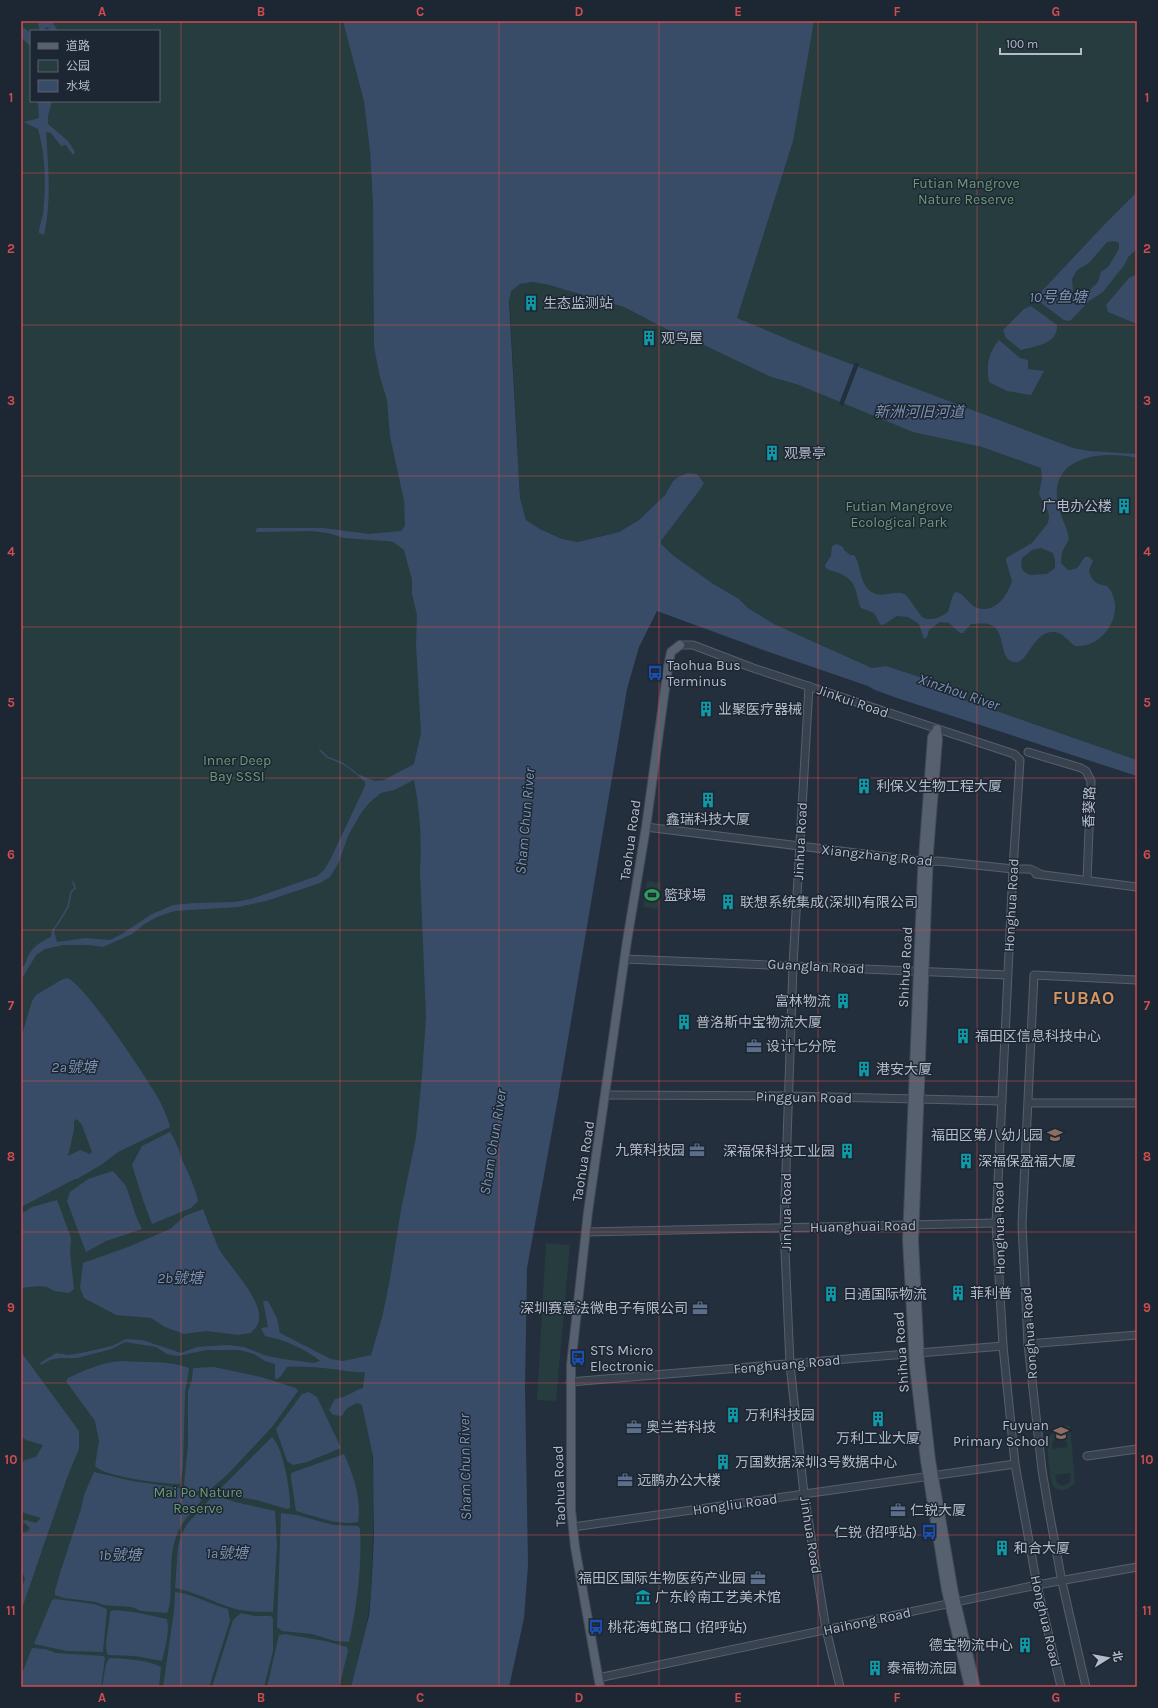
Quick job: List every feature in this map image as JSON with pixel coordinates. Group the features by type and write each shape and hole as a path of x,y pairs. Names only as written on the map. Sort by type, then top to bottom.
{"main road":[{"name":"Taohua Road","path":"600,1687 576,1554 571,1509 570,1382 586,1232 625,959 646,827 669,658 673,648 680,645"},
{"name":"Shihua Road","path":"937,729 932,737 925,862 910,1225 916,1354 930,1476 952,1603 969,1687"},
{"name":"Shihua Road","path":"952,1603 976,1687"}],"street":[{"name":"Jinkui Road","path":"680,645 693,645 753,668 1014,754 1020,760 1020,765"},
{"name":"Jinhua Road","path":"809,686 793,965 784,1228 790,1364 804,1494 826,1629 840,1687"},
{"name":"香葵路","path":"1028,752 1082,768 1089,776 1091,781 1086,880"},
{"name":"Honghua Road","path":"1020,765 1012,869 996,1223 1003,1346 1015,1464 1037,1585 1061,1687"},
{"name":"Xiangzhang Road","path":"646,827 925,862 938,861 1012,869 1018,872 1137,887"},
{"name":"Guanglan Road","path":"625,959 1008,975"},
{"name":"Ronghua Road","path":"1086,1687 1062,1582 1042,1470 1028,1344 1022,1225 1034,975 1137,980"},
{"name":"Pingguan Road","path":"606,1095 788,1096 1002,1101"},
{"path":"1029,1103 1137,1103"},
{"name":"Huanghuai Road","path":"586,1232 996,1223"},
{"path":"1028,1344 1137,1335"},
{"name":"Fenghuang Road","path":"570,1382 1003,1346"},
{"path":"1087,1456 1137,1449"},
{"name":"Hongliu Road","path":"573,1527 1015,1464"},
{"name":"Haihong Road","path":"598,1678 1037,1585 1062,1582 1137,1567"}],"green space":[{"name":"Inner Deep Bay SSSI","path":"21,21 389,21 458,847 372,1448 374,1501 371,1595 366,1627 351,1687 21,1687"},
{"path":"584,21 1137,21 1137,760 939,691 932,681 886,666 872,668 774,624 748,608 739,599 712,583 674,556 661,544 661,541 699,491 688,473 673,481 665,495 639,520 619,532 578,542 562,539 540,529 526,520 520,498 509,289 520,284 533,282 549,285 624,307 672,332 708,347 771,377 799,385 806,347 737,319"},
{"name":"籃球場","path":"647,881 661,883 658,909 643,907"},
{"path":"546,1243 570,1245 556,1401 537,1400"},
{"path":"1066,1426 1070,1426 1075,1483 1070,1488 1060,1490 1057,1489 1052,1483 1048,1461 1048,1439 1057,1432 1066,1434","holes":["1058,1437 1065,1440 1068,1447 1052,1449 1052,1442","1070,1473 1071,1478 1069,1483 1063,1486 1057,1483 1055,1475"]}],"water":[{"path":"42,21 52,21 57,30 50,30 47,27 44,30 40,30 38,24"},
{"path":"343,21 814,21 793,141 737,318 806,347 1073,448 1089,451 1137,454 1137,458 1111,455 1084,459 1072,464 1063,472 1058,483 1058,504 1069,539 1062,552 1061,563 1068,570 1075,569 1085,557 1089,557 1093,561 1089,570 1091,577 1097,583 1107,586 1113,595 1115,606 1114,616 1110,626 1096,641 1086,645 1075,646 1061,634 1055,632 1048,633 1041,636 1036,641 1021,661 1016,662 1007,658 1000,635 993,626 988,624 971,624 963,633 960,633 949,623 940,622 929,630 927,637 924,639 919,624 908,617 897,616 883,625 880,624 874,613 861,608 853,583 844,575 826,568 825,565 831,556 832,546 837,544 843,547 844,550 850,555 854,555 866,587 870,591 880,595 902,593 906,595 922,617 929,619 943,616 948,612 955,592 964,596 975,607 988,609 994,607 1007,593 1012,581 1006,558 1032,543 1048,523 1048,511 1039,494 1042,478 1041,468 982,447 913,432 799,385 771,377 708,347 672,332 624,307 549,285 533,282 520,284 511,291 509,302 520,498 526,520 540,529 562,539 578,542 619,532 639,520 665,495 673,481 678,477 688,473 697,474 704,483 661,541 661,544 674,556 712,583 739,599 748,608 774,624 872,668 886,666 932,681 939,691 1137,760 1137,776 900,699 868,686 657,611 639,647 627,689 558,1098 527,1268 525,1388 528,1565 524,1618 509,1687 351,1687 369,1616 371,1595 374,1536 373,1456 362,1405 357,1403 352,1405 342,1416 333,1415 329,1410 335,1399 363,1388 365,1372 352,1372 315,1367 287,1367 277,1379 275,1378 275,1364 265,1361 254,1354 240,1350 206,1350 178,1356 167,1354 156,1347 125,1342 112,1349 77,1358 60,1358 50,1360 41,1365 40,1363 56,1353 69,1355 81,1353 112,1346 126,1339 142,1340 181,1353 197,1347 228,1345 244,1347 267,1356 283,1359 314,1363 320,1361 294,1345 265,1336 261,1328 268,1327 263,1301 268,1301 277,1318 280,1333 331,1359 343,1361 371,1355 382,1318 401,1210 416,1137 426,1017 420,871 420,826 414,780 394,790 381,793 369,803 361,813 348,836 339,862 330,877 320,883 266,901 238,907 174,911 157,917 146,923 132,934 103,947 89,945 63,945 45,949 36,955 21,980 21,966 24,966 30,952 41,942 51,937 52,930 58,923 54,931 57,942 85,938 110,940 152,914 173,905 235,902 251,899 317,876 324,870 330,860 365,786 365,782 355,773 375,781 384,780 414,764 421,733 416,644 417,615 412,594 412,580 404,550 393,542 344,538 328,533 311,531 256,532 257,528 323,528 369,534 401,531 405,526 404,501 390,436 387,400 380,377 374,347 373,202 370,151 364,101","holes":["1041,548 1053,553 1055,568 1047,574 1030,575 1022,569 1022,558 1032,550"]},
{"path":"21,26 30,32 30,46 21,37"},
{"path":"38,102 52,102 48,116 48,124 68,141 75,152 73,155 66,145 61,146 51,133 46,132 49,196 44,235 39,233 45,193 43,150 38,129 24,122 39,118"},
{"name":"10号鱼塘","path":"1137,192 1137,249 1128,257 1125,264 1103,292 1089,301 1070,321 1064,320 1037,300 1042,291","holes":["1115,241 1119,243 1119,249 1108,267 1101,272 1098,282 1086,294 1079,296 1073,292 1072,279 1077,270 1089,263 1107,242"]},
{"path":"1137,274 1137,324 1108,312 1106,305 1129,278"},
{"path":"1031,306 1057,325 1056,331 1054,336 1045,343 1021,350 1006,338 1003,330 1024,309"},
{"path":"999,340 1020,358 1028,360 1028,369 1044,371 1031,395 1007,391 989,382 988,365 990,355"},
{"name":"2a號塘","path":"67,978 76,984 100,1013 128,1051 157,1096 170,1127 118,1152 101,1165 77,1179 21,1207 21,1038 32,1001 36,995","holes":["77,1119 82,1125 92,1152 90,1154 80,1150 68,1156 74,1130 74,1121"]},
{"path":"170,1132 192,1181 198,1201 191,1208 152,1224 132,1165 142,1146"},
{"path":"113,1171 126,1186 142,1229 106,1241 86,1252 67,1201 70,1192 88,1179"},
{"path":"57,1200 71,1238 70,1252 74,1289 69,1293 54,1291 47,1287 38,1286 21,1288 21,1214 32,1207"},
{"name":"2b號塘","path":"203,1209 219,1249 252,1295 257,1306 259,1315 258,1323 251,1333 238,1335 207,1331 184,1334 165,1327 151,1318 116,1315 84,1298 80,1288 83,1263 128,1247 170,1229 185,1216"},
{"path":"21,1352 79,1431 79,1449 68,1475 21,1611 21,1587 25,1579 21,1568 21,1533 28,1531 30,1528 22,1521 26,1520 36,1523 41,1518 21,1512 21,1465 25,1460 36,1457 43,1445 26,1440 21,1436"},
{"path":"122,1361 165,1363 181,1365 189,1368 185,1393 183,1468 180,1484 122,1477 101,1470 95,1466 99,1441 95,1421 66,1381 68,1378 94,1367"},
{"path":"214,1367 261,1377 296,1388 298,1391 272,1427 227,1475 206,1493 189,1489 184,1485 188,1444 188,1391 192,1380 193,1368"},
{"path":"309,1392 317,1397 341,1448 307,1462 293,1465 287,1461 276,1429 302,1394"},
{"path":"272,1437 280,1450 286,1470 290,1508 287,1509 256,1500 223,1494 218,1491"},
{"path":"344,1454 351,1470 358,1496 358,1522 335,1522 296,1511 291,1473"},
{"name":"1b號塘","path":"94,1472 132,1481 180,1488 200,1496 201,1501 184,1521 175,1539 172,1557 170,1600 167,1613 141,1611 132,1607 103,1605 96,1602 64,1598 55,1595 60,1573 81,1509 84,1495"},
{"name":"1a號塘","path":"214,1495 235,1502 275,1511 277,1545 273,1612 252,1612 237,1609 175,1588 178,1547 181,1535 187,1524"},
{"name":"1a號塘","path":"281,1513 297,1515 333,1525 358,1526 360,1529 358,1586 349,1642 335,1641 312,1634 282,1631 277,1627"},
{"name":"1a號塘","path":"175,1592 228,1609 230,1621 209,1687 163,1687 174,1611"},
{"name":"1b號塘","path":"55,1599 94,1604 107,1609 103,1652 67,1651 34,1644 52,1600"},
{"path":"114,1610 134,1612 167,1619 168,1635 162,1661 135,1656 108,1655 106,1641 110,1613"},
{"path":"241,1613 255,1616 271,1616 273,1619 273,1651 264,1687 212,1687 233,1620"},
{"path":"285,1634 325,1641 347,1647 348,1651 339,1687 267,1687 279,1635"},
{"path":"32,1648 45,1649 56,1653 104,1656 101,1687 21,1687 21,1676"},
{"path":"109,1658 142,1661 161,1667 159,1687 102,1687 106,1664"}],"pier":[{"path":"855,362 859,364 843,406 839,404"}],"waterway":[{"path":"320,750 327,757 342,763 356,773"},
{"path":"57,925 68,907 71,892 75,888 73,882"}],"place":[{"name":"生态监测站","path":"531,303"},
{"name":"观鸟屋","path":"649,338"},
{"name":"观景亭","path":"772,453"},
{"name":"广电办公楼","path":"1124,506"},
{"name":"Taohua Bus Terminus","path":"655,673"},
{"name":"业聚医疗器械","path":"706,709"},
{"name":"利保义生物工程大厦","path":"864,786"},
{"name":"鑫瑞科技大厦","path":"708,800"},
{"name":"籃球場","path":"652,895"},
{"name":"联想系统集成(深圳)有限公司","path":"728,902"},
{"name":"富林物流","path":"843,1001"},
{"name":"普洛斯中宝物流大厦","path":"684,1022"},
{"name":"福田区信息科技中心","path":"963,1036"},
{"name":"设计七分院","path":"754,1046"},
{"name":"港安大厦","path":"864,1069"},
{"name":"福田区第八幼儿园","path":"1055,1135"},
{"name":"九策科技园","path":"697,1150"},
{"name":"深福保科技工业园","path":"847,1151"},
{"name":"深福保盈福大厦","path":"966,1161"},
{"name":"菲利普","path":"958,1293"},
{"name":"日通国际物流","path":"831,1294"},
{"name":"深圳赛意法微电子有限公司","path":"700,1308"},
{"name":"STS Micro Electronic","path":"578,1358"},
{"name":"万利科技园","path":"733,1415"},
{"name":"万利工业大厦","path":"878,1419"},
{"name":"奥兰若科技","path":"634,1427"},
{"name":"Fuyuan Primary School","path":"1061,1433"},
{"name":"万国数据深圳3号数据中心","path":"723,1462"},
{"name":"远鹏办公大楼","path":"625,1480"},
{"name":"仁锐大厦","path":"898,1510"},
{"name":"仁锐 (招呼站)","path":"929,1532"},
{"name":"和合大厦","path":"1002,1548"},
{"name":"福田区国际生物医药产业园","path":"758,1578"},
{"name":"广东岭南工艺美术馆","path":"643,1597"},
{"name":"桃花海虹路口 (招呼站)","path":"596,1627"},
{"name":"德宝物流中心","path":"1025,1645"},
{"name":"泰福物流园","path":"875,1668"}],"district":[{"name":"FUBAO","path":"1084,998"}],"park label":[{"name":"Futian Mangrove Nature Reserve","path":"966,192"},
{"name":"Futian Mangrove Ecological Park","path":"899,514"},
{"name":"Mai Po Nature Reserve","path":"198,1500"}],"water label":[{"name":"新洲河旧河道","path":"919,412"},
{"name":"Xinzhou River","path":"959,692"},
{"name":"Sham Chun River","path":"525,821"},
{"name":"Sham Chun River","path":"493,1142"},
{"name":"Sham Chun River","path":"465,1467"}]}
